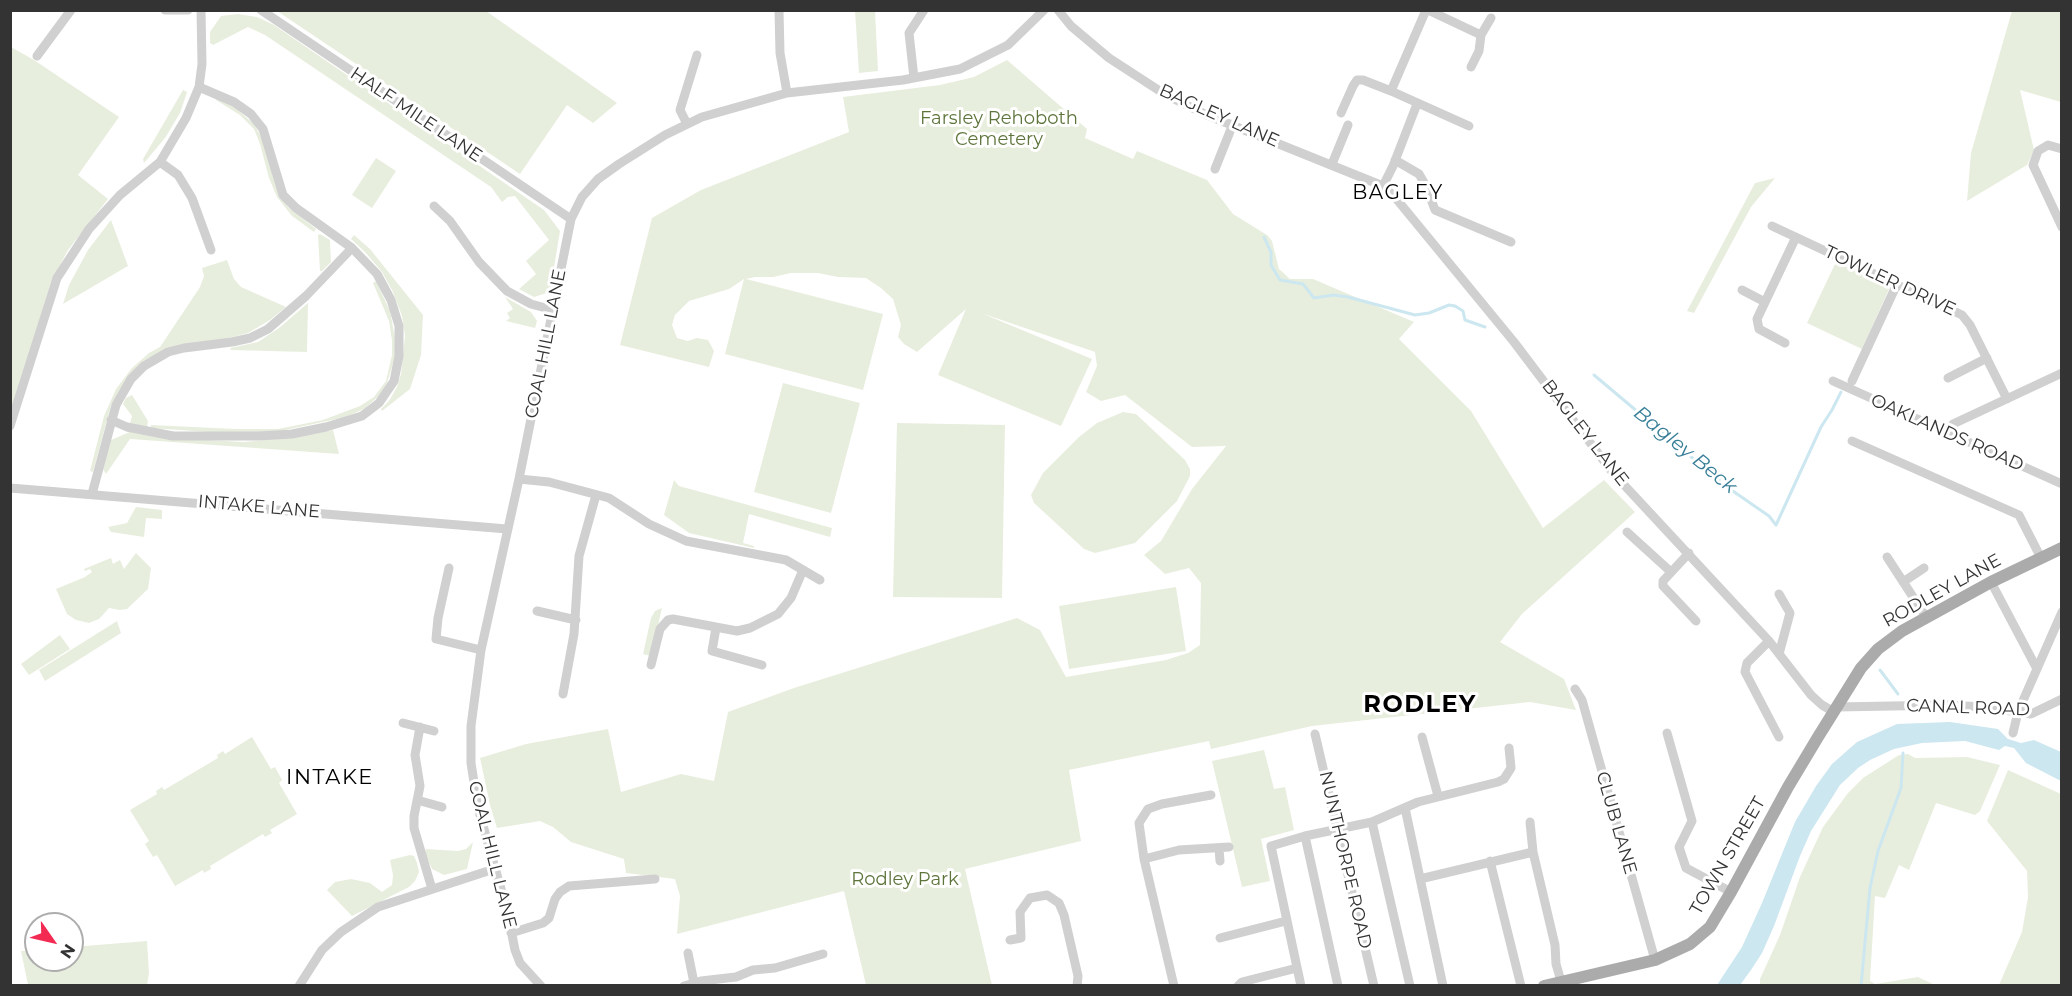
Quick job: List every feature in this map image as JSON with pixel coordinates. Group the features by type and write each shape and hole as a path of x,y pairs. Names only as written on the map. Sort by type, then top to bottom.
{"main road":[{"name":"RODLEY LANE","path":"1835,709 1862,668 1878,649 1902,631 1991,582 2061,548"},
{"name":"TOWN STREET","path":"1544,986 1561,981 1591,980 1654,960 1690,944 1710,927 1788,787 1835,709"}],"street":[{"path":"37,56 71,10"},
{"path":"165,10 188,10"},
{"path":"10,426 57,278 89,229 120,195 160,162 186,117 199,87 202,64 201,10"},
{"name":"HALF MILE LANE","path":"261,10 571,219"},
{"path":"779,10 780,53 787,93"},
{"path":"914,78 909,33 924,10"},
{"name":"COAL HILL LANE","path":"541,986 520,963 494,869 478,808 471,763 471,726 481,650 519,479 571,219 582,197 598,179 665,135 702,117 787,93 914,78 960,69 1008,45 1044,10"},
{"name":"BAGLEY LANE","path":"1058,10 1071,26 1135,76 1166,95 1208,115 1383,186 1394,196 1514,342 1613,473 1769,641 1811,696 1822,705 1835,709"},
{"path":"1391,91 1427,10 1481,35"},
{"path":"1471,66 1479,51 1481,35 1491,18"},
{"path":"687,124 680,110 697,55"},
{"path":"1341,113 1357,80 1363,80 1469,126"},
{"path":"111,420 127,428 173,436 292,434 362,416 379,403 394,381 399,356 399,326 391,300 377,274 352,248 296,208 283,195 263,129 251,114 234,102 199,87"},
{"path":"1383,186 1417,104"},
{"path":"1215,169 1233,124"},
{"path":"1332,164 1348,124"},
{"path":"2061,149 2048,145 2038,151 2033,165 2061,227"},
{"path":"1395,160 1419,174 1435,210 1511,242"},
{"path":"160,162 178,175 192,198 212,250"},
{"path":"434,206 450,221 479,261 507,291 531,304 553,310"},
{"name":"TOWLER DRIVE","path":"1772,226 1962,315 1970,325 2007,399"},
{"path":"1785,343 1759,330 1757,319 1796,237"},
{"path":"92,494 111,420 121,394 144,366 168,352 250,338 268,329 306,296 352,248"},
{"path":"1852,381 1897,284"},
{"path":"1742,290 1766,302"},
{"path":"1948,378 1987,358"},
{"path":"1961,371 1966,381"},
{"path":"1948,433 1953,424 2061,373"},
{"name":"OAKLANDS ROAD","path":"1833,381 2061,484"},
{"path":"1852,441 2019,515 2041,558"},
{"path":"519,479 549,482 609,498 649,524 686,541 786,560 820,580"},
{"name":"INTAKE LANE","path":"10,488 507,529"},
{"path":"563,694 576,620 579,556 596,495"},
{"path":"1627,532 1671,572"},
{"path":"1689,554 1671,572 1663,586 1696,621"},
{"path":"1887,556 1926,618"},
{"path":"449,568 438,618 436,639 481,650"},
{"path":"1903,582 1924,568"},
{"path":"651,665 660,629 668,620 737,631 750,628 778,614 791,598 803,570"},
{"path":"1991,582 2037,669"},
{"path":"1779,594 1790,613 1779,654"},
{"path":"537,611 576,620"},
{"path":"2013,733 2018,712 2061,612"},
{"path":"716,628 712,651 762,665"},
{"path":"1769,641 1747,663 1745,672 1779,738"},
{"name":"CLUB LANE","path":"1575,688 1582,700 1654,960"},
{"name":"CANAL ROAD","path":"1835,709 1946,705 1984,707 2031,714 2061,699"},
{"path":"403,723 434,731"},
{"path":"420,727 415,755 420,786 414,828 432,890"},
{"path":"1667,733 1692,820 1679,847 1686,868 1731,892"},
{"name":"NUNTHORPE ROAD","path":"1316,734 1374,986"},
{"path":"1422,737 1438,796"},
{"path":"1301,986 1271,846 1305,836 1372,822 1438,796 1498,782 1504,779 1511,768 1509,748"},
{"path":"1174,986 1144,859 1139,823 1148,809 1162,804 1212,795"},
{"path":"1200,797 1203,808"},
{"path":"417,800 442,807"},
{"path":"1405,808 1443,986"},
{"path":"1372,822 1410,986"},
{"path":"1530,822 1533,852 1556,945 1556,964 1561,981"},
{"path":"1305,836 1338,986"},
{"path":"1144,859 1179,850 1224,848 1220,861"},
{"path":"1420,879 1533,852"},
{"path":"1490,861 1521,986"},
{"path":"299,986 322,950 341,932 378,907 494,869"},
{"path":"512,933 543,923 549,918 555,899 569,886 655,879"},
{"path":"1010,940 1021,938 1020,912 1029,898 1047,895 1059,903 1064,915 1078,976 1077,986"},
{"path":"1220,938 1286,921"},
{"path":"688,953 689,984 736,977 753,970 775,968 823,954"},
{"path":"1238,986 1242,982 1297,968"}],"green space":[{"path":"277,11 486,11 617,103 593,123 567,105 520,174"},
{"path":"855,11 875,11 878,71 859,73"},
{"path":"2012,11 2061,11 2061,102 2020,90 2034,150 2027,165 1967,201 1971,153"},
{"path":"238,14 257,17 274,25 544,210 560,231 550,292 534,297 519,289 536,274 526,261 549,240 515,196 508,197 502,202 491,187 265,35 248,27 213,45 210,43 210,32 221,16"},
{"path":"11,47 119,117 78,175 108,199 68,250 51,282 11,412"},
{"path":"1007,60 1087,129 1085,138 1133,159 1137,151 1207,180 1233,214 1267,235 1272,241 1279,269 1290,279 1313,279 1414,322 1399,339 1471,411 1543,528 1604,480 1635,512 1522,614 1500,642 1564,679 1576,710 1530,702 1312,726 1211,749 1209,741 1069,770 1081,841 965,869 992,985 866,985 844,891 677,934 680,896 675,879 626,873 624,859 571,842 553,827 540,821 497,828 480,758 526,744 608,729 621,792 681,774 714,781 728,712 794,688 1017,618 1040,630 1066,677 1166,660 1188,653 1200,645 1201,583 1189,568 1165,574 1144,555 1161,541 1192,489 1226,446 1192,447 1125,395 1101,401 1086,392 1097,366 1095,352 981,313 1092,359 1061,426 938,375 966,309 917,352 898,337 901,325 893,299 881,288 866,278 838,277 818,273 791,273 746,279 883,314 863,390 725,354 744,279 729,289 689,301 675,315 672,325 677,338 688,341 697,338 708,340 714,351 709,367 620,345 652,218 701,190 849,132 843,97 940,85 974,77"},
{"path":"183,90 187,92 180,113 165,138 144,163 143,159"},
{"path":"217,97 232,105 254,124 262,138 278,193 289,208 316,229 314,232 292,216 277,197 254,129 240,115 216,100"},
{"path":"376,158 396,171 372,208 352,195"},
{"path":"1775,178 1751,207 1694,313 1687,311 1755,183"},
{"path":"111,220 128,266 63,304 69,285 88,250"},
{"path":"318,235 330,240 331,262 322,271 320,271"},
{"path":"354,235 370,249 423,315 421,355 410,389 382,411 381,409 397,387 401,374 405,336 402,316 382,272 351,239"},
{"path":"227,260 234,279 241,287 286,307 248,333 172,347 143,361 129,375 111,405 93,472 90,471 104,416 116,389 132,368 149,353 160,347 200,287 204,276 202,268"},
{"path":"1836,262 1890,287 1862,349 1807,323"},
{"path":"376,281 390,311 395,338 395,357 387,383 380,395 364,409 346,417 276,432 223,433 151,428 151,425 278,429 323,420 360,406 374,397 386,381 392,355 389,321 373,283"},
{"path":"505,297 531,312 537,321 535,328 506,321 510,318 507,313 513,309"},
{"path":"308,303 307,352 231,350 230,348 258,342 279,328"},
{"path":"783,383 860,403 831,513 754,492"},
{"path":"132,395 148,421 147,427 130,423 132,416 123,404 126,398"},
{"path":"1123,412 1136,414 1185,460 1190,469 1190,476 1177,501 1135,543 1095,553 1084,549 1034,503 1031,495 1043,473 1079,437 1097,423"},
{"path":"897,423 1005,425 1002,598 893,597"},
{"path":"333,430 339,454 130,439 106,474 103,469 111,440 132,431 155,437 244,442 297,437"},
{"path":"674,480 679,486 832,528 830,537 749,514 743,543 754,546 754,548 689,533 664,515"},
{"path":"136,507 162,510 162,519 146,518 144,537 111,532 108,527 127,523"},
{"path":"136,553 151,568 148,589 127,609 109,608 99,619 89,623 76,620 67,614 56,589 85,577 92,572 90,569 85,571 84,569 111,558 113,564 120,560 124,569"},
{"path":"1176,587 1186,651 1069,669 1059,606"},
{"path":"662,608 651,656 643,654 651,618 655,611"},
{"path":"117,621 121,633 45,681 39,670"},
{"path":"60,635 70,649 29,675 21,664"},
{"path":"252,737 271,769 275,767 282,780 279,783 297,814 270,830 272,833 265,837 263,834 210,866 211,869 204,873 203,870 175,886 157,855 153,857 145,844 149,841 130,810 157,794 156,791 162,787 164,790 218,758 217,755 223,751 225,754"},
{"path":"1264,750 1274,789 1285,787 1294,830 1261,839 1270,881 1242,887 1212,761"},
{"path":"1908,754 1915,758 1967,757 2000,765 1980,811 1975,815 1936,803 1909,870 1899,865 1885,898 1875,896 1870,981 1875,984 1918,977 1935,985 1760,985 1760,979 1780,935 1800,877 1823,827 1848,793 1863,778 1899,755"},
{"path":"2008,770 2061,794 2061,985 1999,985 2022,932 2028,897 2027,871 1987,821"},
{"path":"473,842 467,869 444,875 432,869 425,854 426,849 458,851 466,849"},
{"path":"414,856 419,872 415,881 409,887 352,916 327,890 335,882 351,879 370,883 382,892 392,885 390,860"},
{"path":"147,941 149,973 147,985 28,985 25,972 84,972 84,946"}],"water":[{"path":"1950,722 1998,729 2008,739 2021,743 2034,740 2061,752 2061,781 2026,763 2014,748 2005,746 1999,750 1965,741 1922,743 1894,749 1870,760 1840,785 1811,831 1774,926 1762,953 1751,970 1740,985 1717,985 1742,947 1795,822 1832,764 1857,742 1897,724"}],"waterway":[{"name":"Bagley Beck","path":"1264,237 1271,252 1271,265 1280,280 1303,284 1314,298 1333,295 1348,297 1415,315 1429,313 1449,305 1455,306 1463,311 1465,320 1485,327"},
{"name":"Bagley Beck","path":"1594,375 1727,487 1769,516 1776,525 1821,427 1841,392"},
{"name":"Bagley Beck","path":"1880,670 1898,694"},
{"name":"Bagley Beck","path":"1861,986 1870,888 1878,851 1901,788 1903,753"}],"district":[{"name":"BAGLEY","path":"1398,193"},
{"name":"RODLEY","path":"1420,705"},
{"name":"INTAKE","path":"330,778"}],"park label":[{"name":"Farsley Rehoboth Cemetery","path":"999,129"},
{"name":"Rodley Park","path":"905,880"}]}
